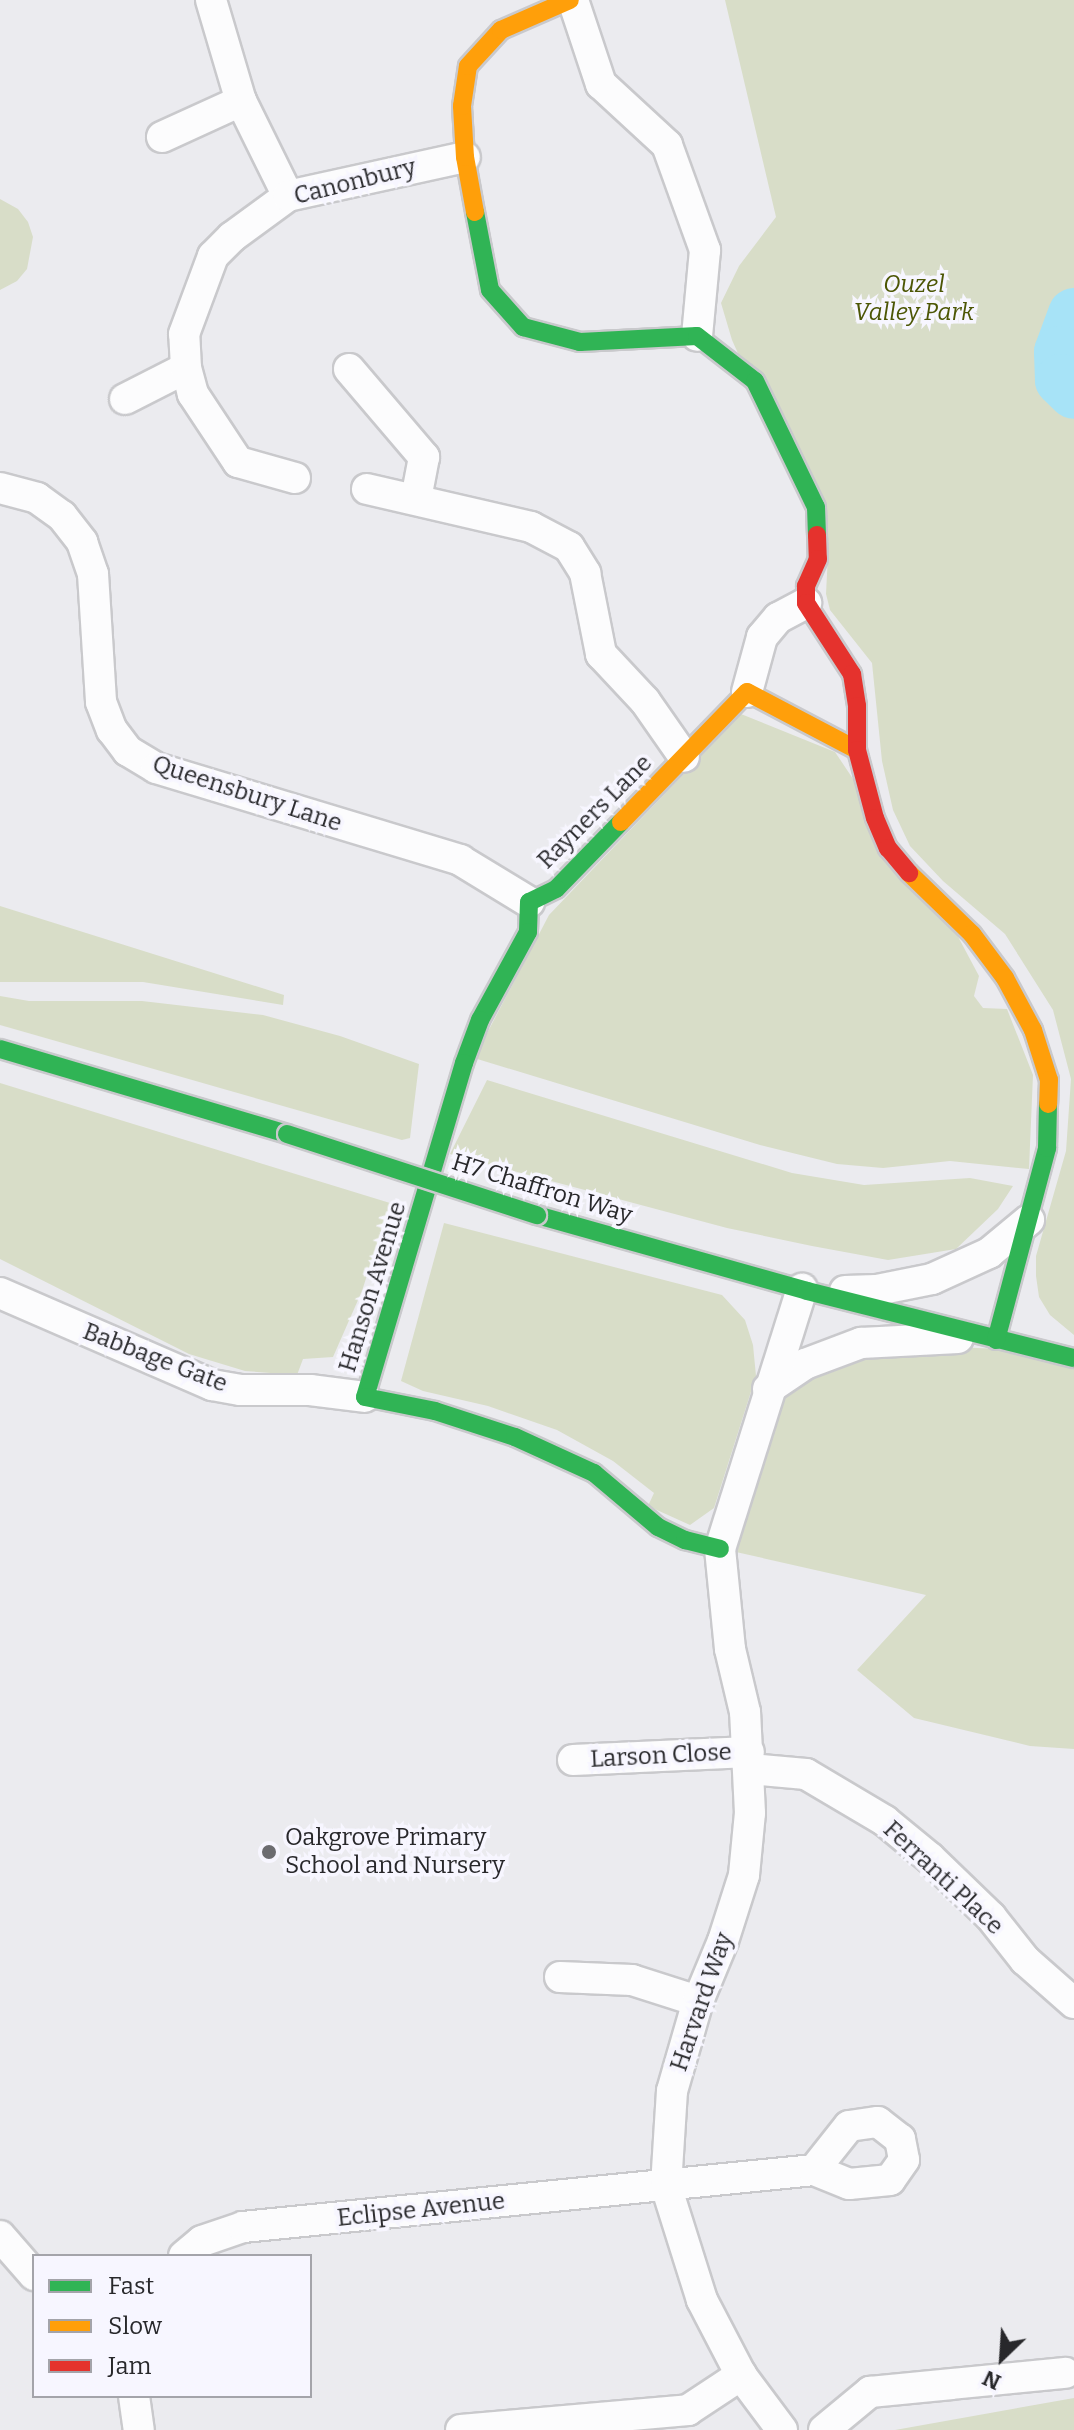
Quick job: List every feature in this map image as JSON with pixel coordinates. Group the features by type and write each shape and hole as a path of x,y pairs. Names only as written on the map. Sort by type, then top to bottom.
{"street":[{"path":"211,0 241,101 288,196"},
{"path":"697,336 705,250 667,145 601,84 571,0 501,30 468,66 462,106 465,157 490,290 523,327 580,342 697,336 717,348 755,381 816,507 818,559 806,586 806,603 852,674 857,706 857,750 875,818 888,848 913,878 972,934 1005,978 1033,1030 1049,1080 1047,1148 1029,1220 988,1338 861,1343 805,1364 768,1389"},
{"path":"162,137 241,101"},
{"name":"Canonbury","path":"295,478 238,462 193,394 186,368 184,334 213,256 232,237 288,196 465,157"},
{"path":"125,399 186,368"},
{"path":"349,369 424,457 416,499"},
{"name":"Queensbury Lane","path":"0,488 37,498 62,516 82,542 93,574 101,702 112,730 128,751 156,768 460,860 529,902"},
{"path":"367,489 531,527 569,547 585,573 601,654 645,701 684,757"},
{"path":"806,603 778,618 762,637 747,692 821,734 857,750"},
{"name":"Rayners Lane","path":"429,1182 480,1020 528,932 529,902 556,889 747,692"},
{"name":"H7 Chaffron Way","path":"0,1049 287,1134 537,1215 805,1290 1074,1358"},
{"path":"0,1065 48,1064"},
{"name":"Hanson Avenue","path":"429,1182 365,1397 435,1411 515,1437 594,1473 658,1527 685,1540 720,1549"},
{"path":"720,1549 768,1389 805,1290 877,1290 932,1279 989,1253 1029,1220"},
{"name":"Babbage Gate","path":"0,1293 212,1385 240,1390 310,1390 365,1397"},
{"name":"Harvard Way","path":"720,1549 730,1649 745,1712 750,1760 744,1875 723,1941 698,2001 672,2091 666,2186 681,2244 702,2300 741,2375 782,2430"},
{"name":"Larson Close","path":"573,1760 750,1760"},
{"name":"Ferranti Place","path":"750,1760 806,1774 885,1821 930,1858 991,1917 1025,1960 1074,2003"},
{"path":"560,1977 632,1980 698,2001"},
{"name":"Eclipse Avenue","path":"186,2254 202,2241 243,2227 814,2170"},
{"path":"0,2236 32,2273"},
{"path":"824,2430 870,2392 1065,2373"},
{"path":"461,2430 688,2410 741,2375"},
{"path":"134,2398 139,2430"}],"green space":[{"name":"Ouzel Valley Park","path":"725,0 1074,0 1074,1335 1050,1315 1039,1297 1036,1276 1036,1256 1066,1151 1071,1079 1053,1010 1005,934 943,881 910,846 893,810 882,761 872,663 830,610 826,594 828,554 732,340 721,303 739,266 776,217"},
{"path":"0,199 18,209 28,222 33,237 27,269 17,281 0,290"},
{"path":"741,714 835,752 955,931 979,976 974,996 983,1008 1007,1009 1033,1075 1029,1169 950,1161 883,1168 837,1164 760,1145 474,1058 549,915"},
{"path":"0,906 284,995 283,1005 143,982 0,982"},
{"path":"0,996 29,1001 142,1001 263,1015 340,1036 419,1064 410,1138 402,1140 0,1025"},
{"path":"487,1080 792,1173 864,1185 970,1178 1013,1186 998,1209 956,1249 888,1260 812,1246 727,1228 450,1154"},
{"path":"0,1083 390,1203 362,1291 333,1357 303,1359 297,1375 245,1371 189,1354 0,1259"},
{"path":"444,1223 722,1295 745,1320 753,1345 756,1376 714,1508 690,1525 648,1506 654,1493 613,1461 557,1430 488,1406 423,1391 401,1381"},
{"path":"861,1343 1074,1352 1074,1749 1030,1746 914,1718 857,1670 926,1595 727,1550 768,1389"},
{"path":"1074,2398 1074,2430 895,2430"}],"waterway":[{"path":"1074,314 1060,352 1061,380 1074,393"}],"traffic: fast":[{"path":"475,212 490,290 523,327 580,342 697,336 755,381 816,507 817,535"},
{"path":"621,822 556,889 529,902 528,932 480,1020 464,1063 365,1397 435,1411 515,1437 594,1473 658,1527 685,1540 720,1549"},
{"path":"0,1049 287,1134"},
{"path":"996,1340 1047,1148 1048,1104"},
{"path":"287,1134 537,1215"},
{"path":"537,1215 807,1291 1074,1358"}],"traffic: slow":[{"path":"475,212 465,157 462,106 468,66 501,30 570,0"},
{"path":"621,822 747,692 857,750"},
{"path":"909,873 972,934 1005,978 1033,1030 1049,1080 1048,1104"}],"traffic: jam":[{"path":"817,535 818,559 806,586 806,603 852,674 857,706 857,750 875,818 888,848 909,873"}],"place":[{"name":"Oakgrove Primary School and Nursery","path":"269,1852"}]}
